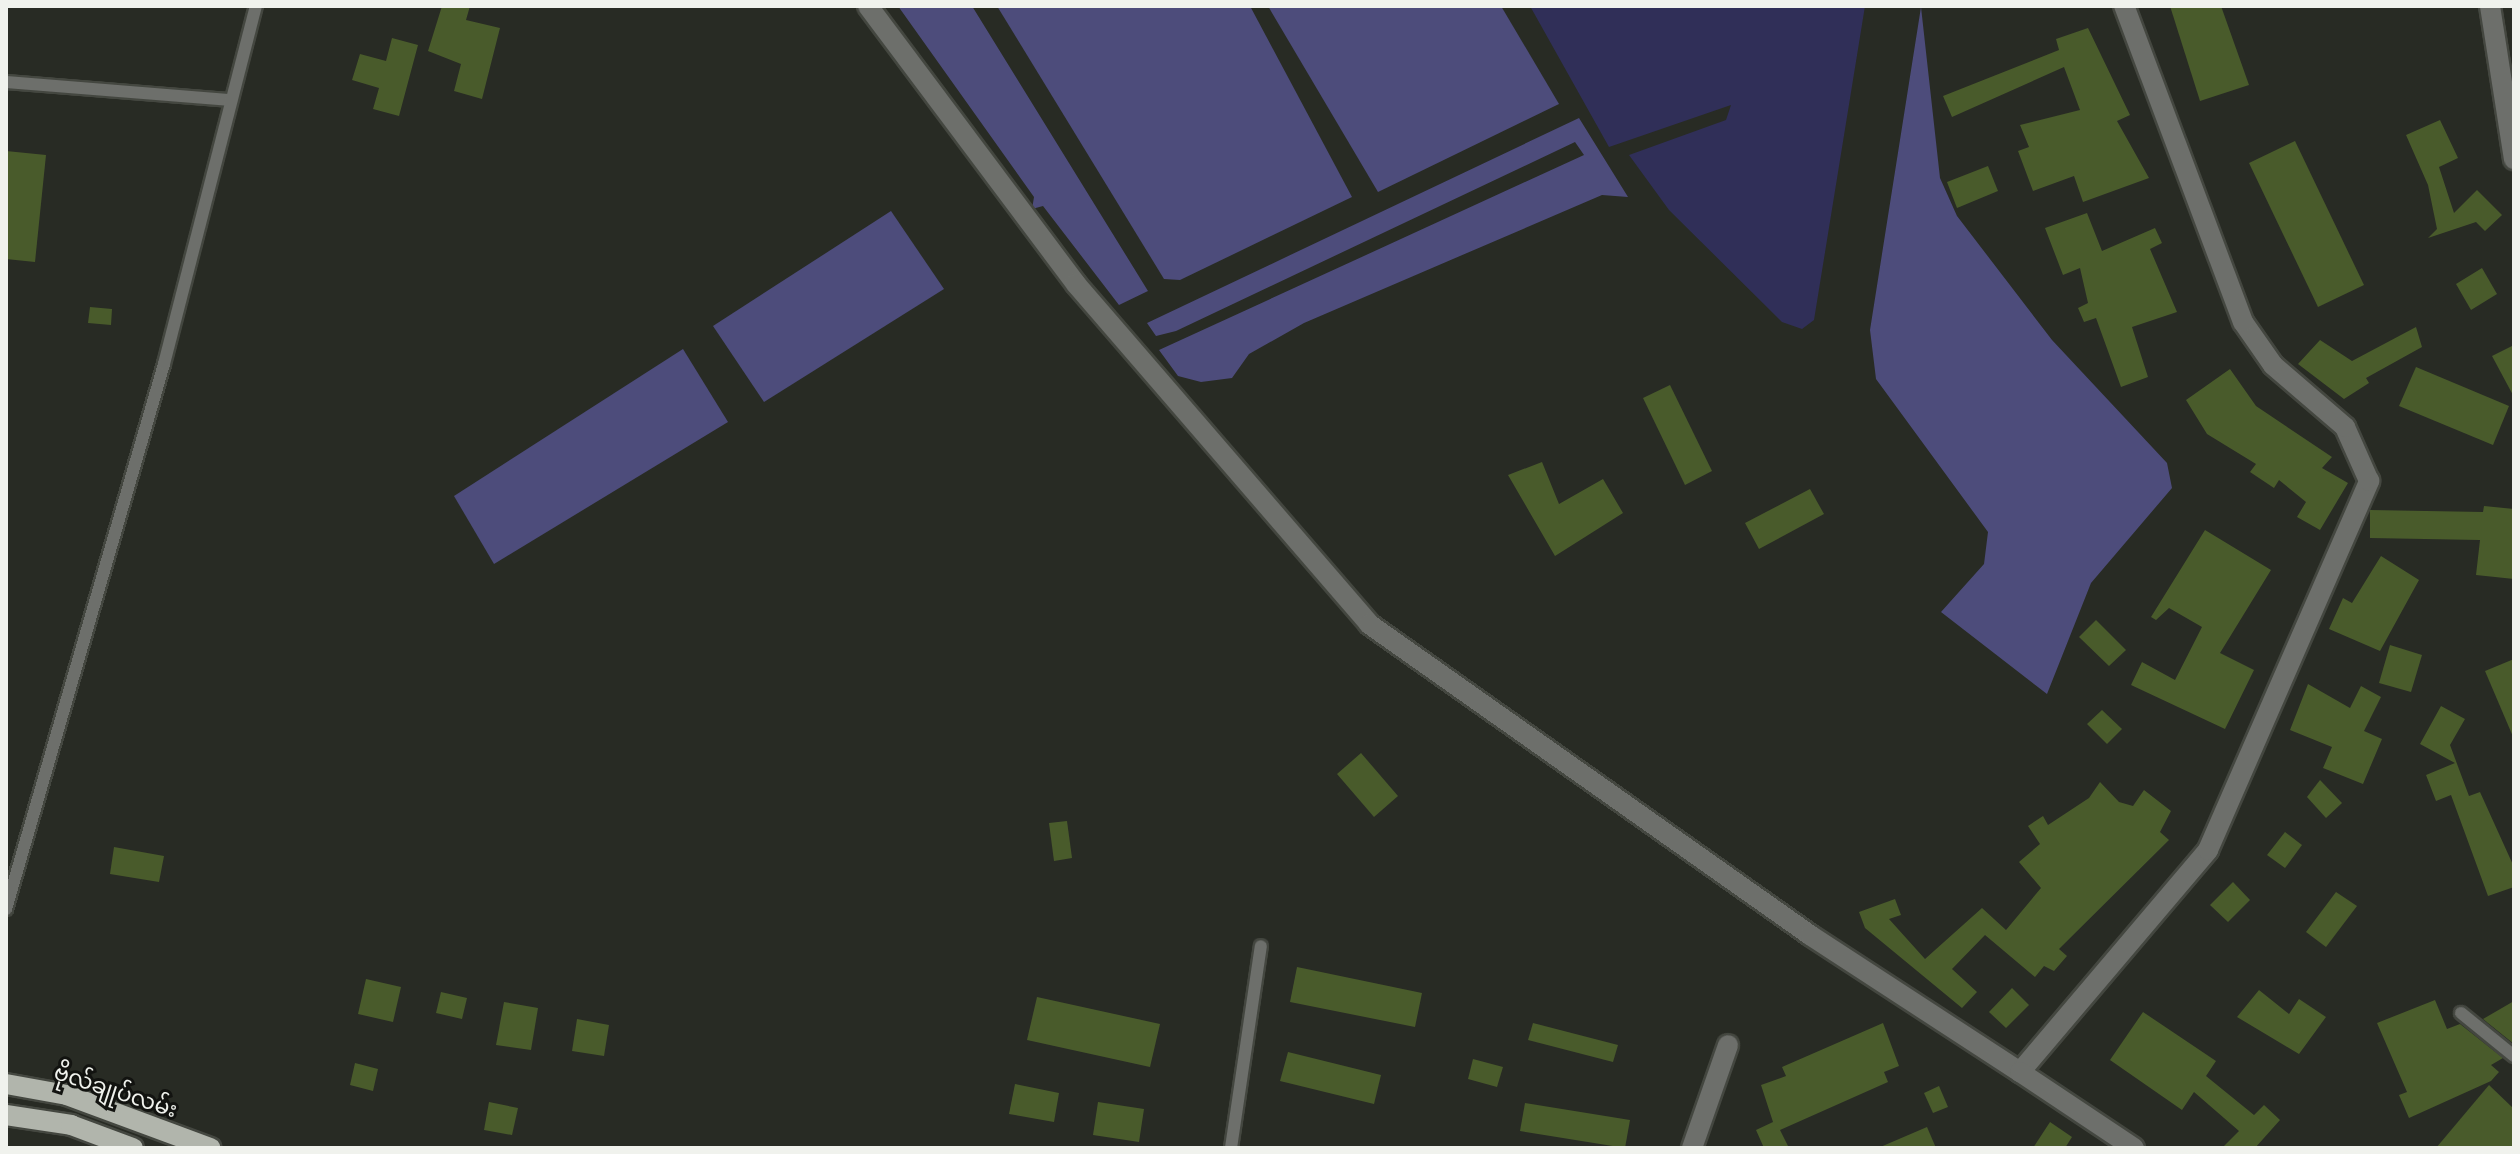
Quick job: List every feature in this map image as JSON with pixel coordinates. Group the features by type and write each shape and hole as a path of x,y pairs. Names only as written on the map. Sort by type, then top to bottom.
{"main road":[{"name":"ဗိုလ်ချုပ်လမ်း","path":"6,1084 67,1095 210,1148"},
{"path":"6,1115 71,1125 133,1148"}],"street":[{"path":"868,6 1076,284 1369,624 1784,917 2134,1148"},
{"path":"2020,1072 2208,850 2369,481 2345,427 2273,365 2243,322 2124,6"},
{"path":"2490,6 2514,159"},
{"path":"1692,1148 1728,1045"}],"lane":[{"path":"6,909 256,6"},
{"path":"6,82 231,100"},
{"path":"1231,1148 1261,946"},
{"path":"2461,1013 2514,1056"}],"shaded area":[{"path":"898,6 972,6 1148,291 1119,305 1043,206 1032,209 1034,197"},
{"path":"997,6 1250,6 1352,197 1180,280 1164,279"},
{"path":"1268,6 1501,6 1559,104 1378,192"},
{"path":"1530,6 1865,6 1814,320 1802,329 1782,322 1669,210 1629,155 1726,120 1731,105 1609,147"},
{"path":"1921,7 1940,178 1957,216 2052,340 2167,463 2172,488 2091,583 2047,694 1941,612 1984,564 1988,532 1876,379 1870,330"},
{"path":"1579,118 1628,197 1602,195 1304,323 1249,354 1232,378 1201,382 1178,376 1159,350 1584,155 1575,142 1176,331 1156,336 1147,323"},
{"path":"891,211 944,289 764,402 713,326"},
{"path":"683,349 728,422 494,564 454,496"}],"building":[{"path":"442,6 470,6 466,20 500,28 482,99 454,91 461,64 428,51"},
{"path":"2170,6 2221,6 2249,85 2200,101"},
{"path":"2088,28 2130,115 2117,121 2149,178 2083,202 2074,176 2033,191 2018,151 2029,147 2020,125 2080,110 2064,67 1952,117 1943,96 2059,50 2056,39"},
{"path":"392,38 418,45 399,116 373,109 379,88 352,80 360,54 386,61"},
{"path":"2440,120 2458,158 2439,167 2454,213 2477,190 2502,215 2485,231 2476,222 2428,238 2437,229 2428,185 2406,135"},
{"path":"2295,141 2364,285 2318,307 2249,163"},
{"path":"6,151 46,155 35,262 6,259"},
{"path":"1988,166 1998,191 1957,208 1947,182"},
{"path":"2087,213 2102,251 2155,228 2162,243 2150,249 2177,312 2132,327 2148,377 2121,387 2096,318 2084,322 2078,308 2088,303 2080,268 2063,275 2045,228"},
{"path":"2482,268 2497,294 2471,310 2456,284"},
{"path":"90,307 112,309 111,325 88,323"},
{"path":"2416,327 2422,347 2366,378 2369,383 2344,399 2298,364 2320,340 2352,361"},
{"path":"2514,345 2514,397 2492,356"},
{"path":"2416,367 2509,406 2493,445 2399,406"},
{"path":"2230,369 2256,406 2332,457 2322,468 2348,483 2320,530 2297,517 2306,502 2279,480 2274,488 2250,472 2256,464 2207,434 2186,400"},
{"path":"1670,385 1712,471 1685,485 1643,398"},
{"path":"1542,462 1559,504 1603,479 1623,513 1555,556 1508,475"},
{"path":"1810,489 1824,514 1759,549 1745,523"},
{"path":"2484,506 2514,509 2514,579 2476,575 2480,540 2370,538 2370,510 2483,512"},
{"path":"2205,530 2271,570 2220,653 2254,670 2225,729 2131,685 2142,662 2175,680 2202,627 2169,608 2156,620 2151,617"},
{"path":"2381,556 2419,580 2380,651 2329,629 2343,598 2352,603"},
{"path":"2096,620 2126,650 2109,666 2079,637"},
{"path":"2390,645 2422,655 2411,692 2379,683"},
{"path":"2514,659 2514,739 2485,671"},
{"path":"2308,684 2350,708 2361,686 2381,697 2364,731 2382,739 2363,784 2323,768 2332,747 2290,730"},
{"path":"2441,706 2465,719 2450,745 2469,796 2480,792 2514,867 2514,887 2488,896 2451,795 2436,801 2426,775 2455,763 2420,744"},
{"path":"2102,710 2122,729 2107,744 2087,724"},
{"path":"1361,753 1398,796 1374,817 1337,774"},
{"path":"2320,780 2342,803 2326,818 2307,797"},
{"path":"2100,782 2119,802 2133,806 2144,790 2171,811 2160,832 2169,840 2059,949 2067,956 2054,971 2044,966 2035,977 1985,935 1952,969 1977,992 1962,1008 1865,928 1859,912 1895,899 1901,915 1889,919 1925,959 1982,908 2006,930 2041,888 2019,862 2040,844 2028,826 2043,816 2048,825 2089,798"},
{"path":"1067,821 1072,858 1054,861 1049,823"},
{"path":"2285,832 2302,845 2285,868 2267,855"},
{"path":"114,847 164,856 159,882 110,874"},
{"path":"2233,882 2250,900 2228,922 2210,905"},
{"path":"2336,892 2357,906 2326,947 2306,932"},
{"path":"1297,967 1422,993 1415,1027 1290,1002"},
{"path":"366,979 401,987 393,1022 358,1014"},
{"path":"2012,988 2029,1005 2006,1028 1989,1012"},
{"path":"2259,990 2289,1014 2299,999 2326,1017 2299,1054 2237,1017"},
{"path":"441,992 467,998 462,1019 436,1013"},
{"path":"1037,997 1160,1024 1150,1067 1027,1040"},
{"path":"2435,1000 2447,1029 2460,1024 2503,1058 2491,1065 2499,1072 2491,1081 2409,1118 2399,1095 2407,1092 2377,1023"},
{"path":"2514,1001 2514,1044 2483,1019"},
{"path":"504,1002 538,1008 531,1050 496,1045"},
{"path":"2143,1012 2216,1061 2206,1076 2254,1115 2264,1105 2280,1120 2255,1148 2222,1148 2239,1131 2194,1092 2182,1110 2110,1060"},
{"path":"577,1019 609,1025 604,1056 572,1051"},
{"path":"1533,1023 1618,1045 1613,1062 1528,1040"},
{"path":"1883,1023 1899,1066 1884,1072 1888,1082 1780,1130 1789,1148 1764,1148 1756,1130 1773,1122 1761,1085 1786,1076 1782,1067"},
{"path":"1288,1052 1381,1075 1374,1104 1280,1081"},
{"path":"1473,1059 1503,1067 1497,1087 1468,1079"},
{"path":"355,1063 378,1069 373,1091 350,1085"},
{"path":"1015,1084 1059,1093 1054,1122 1009,1114"},
{"path":"2489,1085 2514,1109 2514,1148 2436,1148"},
{"path":"1939,1086 1948,1107 1933,1113 1924,1093"},
{"path":"489,1102 518,1108 512,1135 484,1130"},
{"path":"1098,1102 1144,1109 1139,1142 1093,1135"},
{"path":"1525,1103 1630,1120 1625,1148 1520,1131"},
{"path":"2050,1122 2072,1137 2065,1148 2033,1148"},
{"path":"1927,1127 1936,1148 1878,1148"}]}
